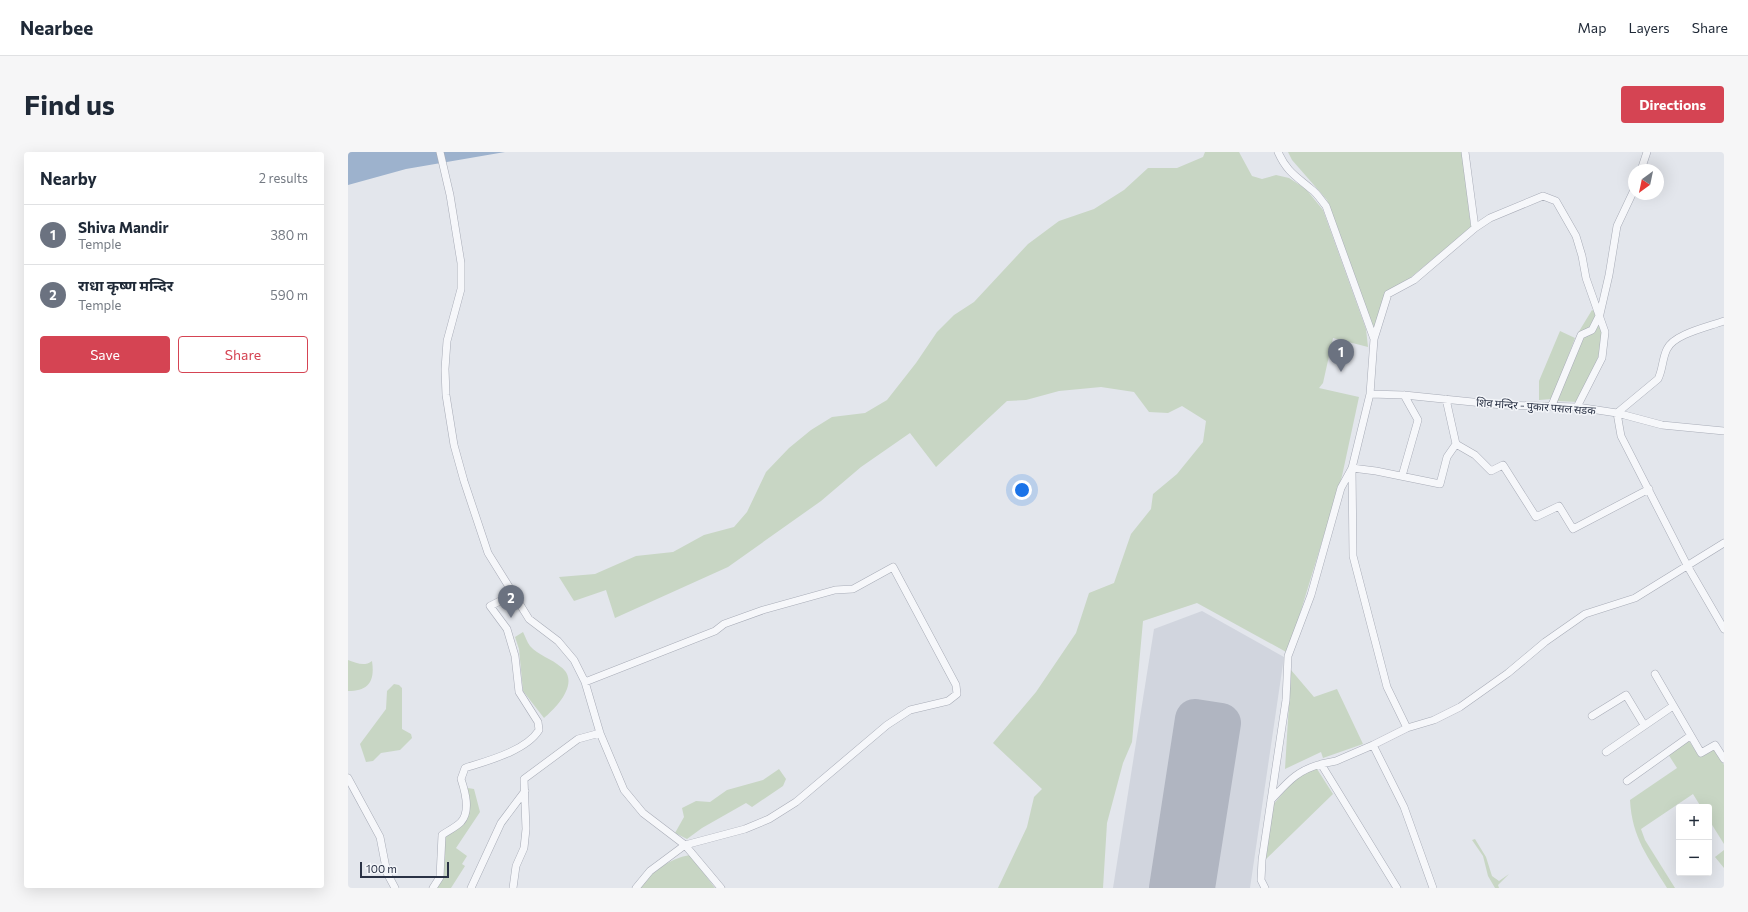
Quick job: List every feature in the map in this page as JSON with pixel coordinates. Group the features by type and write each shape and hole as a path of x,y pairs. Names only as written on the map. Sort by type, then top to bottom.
{"street":[{"path":"440,152 450,195 461,263 461,289 447,341 444,369 450,425 464,481 488,553 529,619 558,641 574,660 585,682 600,733 624,790 643,813 686,845 721,888"},
{"path":"1278,152 1282,161 1295,177 1312,190 1326,206 1374,339"},
{"path":"1465,152 1475,228"},
{"path":"1643,164 1646,152"},
{"path":"1407,728 1387,687 1353,556 1352,468 1370,394 1374,339 1388,294 1414,280 1475,228 1490,218 1543,196 1556,201 1576,236 1582,256 1586,278 1600,314 1605,332 1602,358 1577,407"},
{"path":"1552,405 1581,335 1592,330 1600,314 1609,276 1617,226 1629,200"},
{"path":"1724,321 1676,339 1666,351 1662,372 1658,379 1617,413 1621,436 1688,567 1724,628"},
{"name":"शिव मन्दिर - पुकार पसल सडक","path":"1370,394 1404,395 1502,405 1552,405 1577,407 1617,413 1662,425 1724,431"},
{"path":"1402,476 1418,420 1404,395"},
{"path":"1352,468 1440,484 1447,457 1456,444 1446,399"},
{"path":"1456,444 1475,455 1490,472 1503,465 1536,517 1559,506 1573,529 1649,489"},
{"path":"1265,888 1260,880 1286,700 1288,656 1311,595 1341,488 1352,468"},
{"path":"1271,800 1293,777 1306,768 1336,761 1407,728 1434,720 1460,707 1508,673 1545,642 1585,614 1635,598 1688,567 1724,543"},
{"path":"585,682 715,631 724,624 763,610 834,590 852,589 893,567 956,685 957,694 948,700 910,710 887,725 796,802 768,819 740,831 686,845 650,872 636,888"},
{"path":"434,888 440,877 442,835 462,822 465,810 466,793 461,779 465,768 518,748 535,737 539,730 538,722 519,692 515,656 509,636 490,606 514,594"},
{"path":"1655,674 1701,753 1715,745 1724,760"},
{"path":"1592,716 1626,695 1644,726"},
{"path":"1606,752 1674,706"},
{"path":"513,888 516,866 524,848 526,835 524,779 578,739 600,733"},
{"path":"1627,781 1690,736"},
{"path":"1373,745 1404,807 1433,888"},
{"path":"1322,764 1396,888"},
{"path":"348,778 380,837 387,873 396,888"},
{"path":"471,888 501,822 525,791"}],"shaded area":[{"path":"1202,611 1284,657 1250,888 1113,888 1154,629"}],"green space":[{"path":"1205,152 1239,152 1252,176 1262,179 1276,175 1289,178 1306,189 1323,210 1366,329 1368,347 1333,338 1323,383 1319,388 1359,397 1342,476 1288,653 1197,603 1143,621 1132,742 1123,763 1107,823 1103,888 998,888 1027,827 1034,797 1042,789 993,743 1036,692 1076,633 1089,593 1114,583 1131,534 1151,509 1153,494 1177,474 1203,442 1206,421 1182,406 1168,413 1149,412 1134,392 1101,387 1059,391 1026,400 1007,401 936,467 910,433 861,467 821,501 728,567 615,618 606,590 574,601 559,577 595,574 636,556 673,552 704,535 734,527 747,512 766,472 789,448 811,430 832,417 865,413 887,400 916,363 937,332 954,315 974,302 1028,244 1059,221 1094,209 1124,190 1148,168 1177,168 1203,157"},
{"path":"1288,152 1462,152 1471,227 1410,278 1386,292 1374,329 1327,200 1292,160"},
{"path":"1592,310 1597,313 1591,328 1578,333"},
{"path":"1599,321 1601,342 1599,353 1592,373 1578,402 1556,401 1582,337"},
{"path":"1560,331 1575,338 1552,399 1539,400 1539,381"},
{"path":"523,632 530,646 561,667 567,673 568,687 555,708 544,718 523,691 519,649 515,637"},
{"path":"348,660 363,664 372,661 373,668 371,679 366,687 355,691 348,691"},
{"path":"1291,670 1314,697 1337,689 1363,744 1323,758 1321,752 1285,769"},
{"path":"394,684 399,685 402,688 402,729 411,734 412,738 400,750 381,753 373,761 366,762 360,744 386,709 387,691"},
{"path":"1689,741 1700,757 1714,749 1724,765 1724,844 1712,825 1712,804 1699,804 1693,794 1641,829 1645,840 1675,888 1667,888 1647,857 1634,825 1630,800 1677,768 1668,754"},
{"path":"779,769 786,779 783,786 752,807 746,803 702,828 687,839 675,833 684,817 682,808 696,801 710,802 727,790 763,780"},
{"path":"1317,769 1333,794 1265,860 1272,806 1295,779 1308,771"},
{"path":"468,788 474,789 480,812 456,848 467,856 462,864 465,866 451,888 435,888 444,837 462,826"},
{"path":"1475,839 1486,857 1492,876 1499,881 1509,874 1498,885 1499,888 1495,888 1488,876 1483,856 1472,840"},
{"path":"1724,850 1724,868 1715,857"},
{"path":"690,855 715,888 639,888 655,871 675,859"}],"water":[{"path":"348,152 505,152 406,169 348,185"}],"runway":[{"path":"1169,888 1195,719 1221,723 1195,888"}],"place":[{"name":"Shiva Mandir","path":"1341,372"},
{"name":"राधा कृष्ण मन्दिर","path":"511,618"}]}
